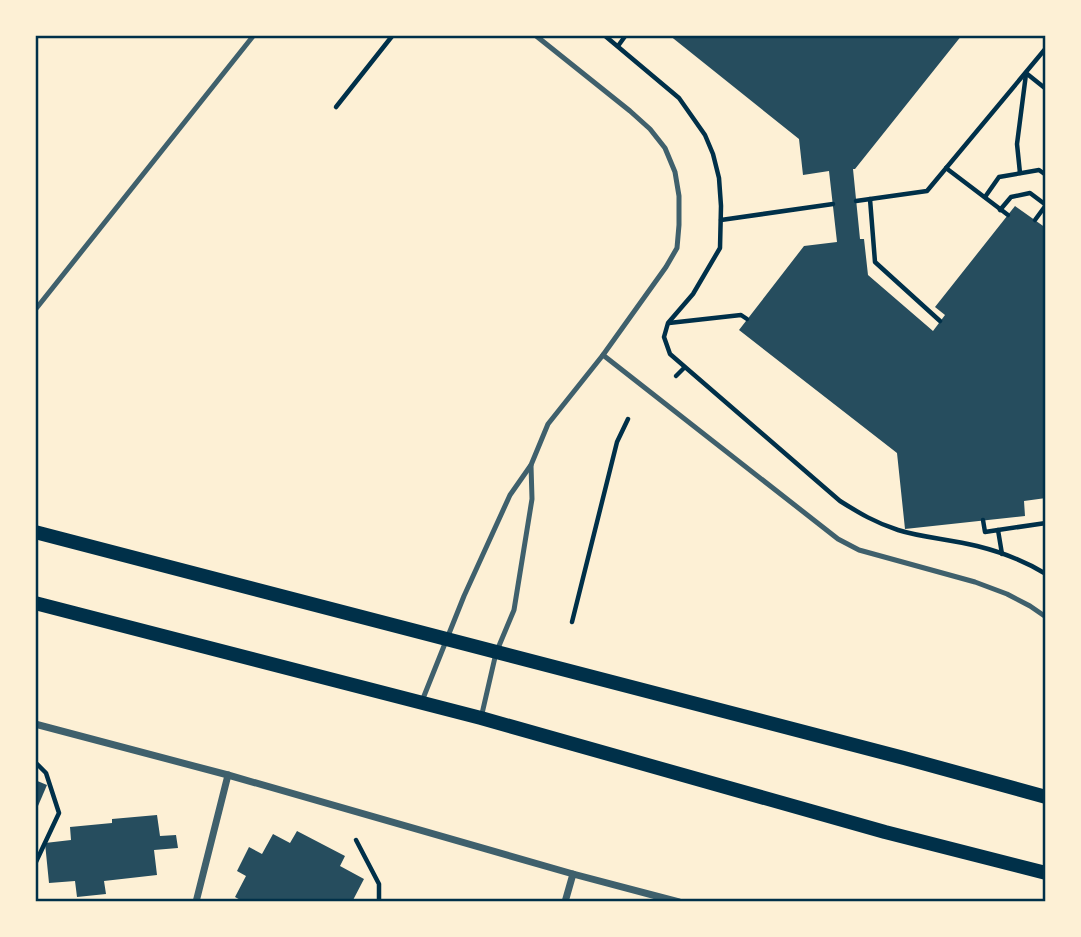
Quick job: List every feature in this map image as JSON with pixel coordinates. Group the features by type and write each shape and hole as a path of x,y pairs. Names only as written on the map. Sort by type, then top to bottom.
{"main road":[{"path":"35,532 1046,797"},
{"path":"35,603 481,718 885,832 1046,873"}],"street":[{"path":"35,724 228,775 679,902"},
{"path":"196,902 228,775"},
{"path":"565,902 573,874"}],"lane":[{"path":"35,310 254,35"},
{"path":"421,703 509,495 531,465 548,424 603,355 677,248 679,196 675,172 664,148 650,129 536,35"},
{"path":"603,355 838,539 859,550 975,582 1030,606 1046,617"},
{"path":"481,718 496,653 514,610 532,499 531,465"}],"path":[{"path":"336,107 393,35"},
{"path":"604,35 679,98 705,135 719,178 720,248 693,294 668,323 664,337 670,354 840,500 863,516 901,531 976,545 1029,564 1046,574"},
{"path":"618,46 626,35"},
{"path":"856,201 927,191 1046,48"},
{"path":"1026,73 1046,89"},
{"path":"1020,173 1017,145 1026,73"},
{"path":"946,168 1008,215"},
{"path":"985,197 999,177 1039,170 1046,175"},
{"path":"1000,210 1011,197 1030,193 1045,208 1035,220"},
{"path":"870,199 875,262 940,321"},
{"path":"721,219 833,204"},
{"path":"668,323 741,315 747,319"},
{"path":"676,376 684,368"},
{"path":"572,622 617,442 628,419"},
{"path":"983,520 985,532 1046,523"},
{"path":"998,530 1002,554"},
{"path":"35,762 46,773 59,813 35,864"},
{"path":"354,811 356,841 379,884 379,902"}],"building":[{"path":"669,35 962,35 853,169 860,239 864,239 868,275 933,331 945,315 935,307 1015,206 1046,228 1046,498 1024,501 1025,516 905,529 897,453 739,330 804,246 837,242 829,171 803,175 799,139"},
{"path":"35,780 47,785 35,813"},
{"path":"157,815 160,836 176,835 178,848 154,850 157,875 104,881 106,894 77,897 75,881 49,883 45,843 71,840 70,827 112,823 112,819"},
{"path":"297,831 345,856 340,866 364,879 352,902 244,902 235,897 246,876 237,871 249,847 262,854 273,834 290,843"}]}
